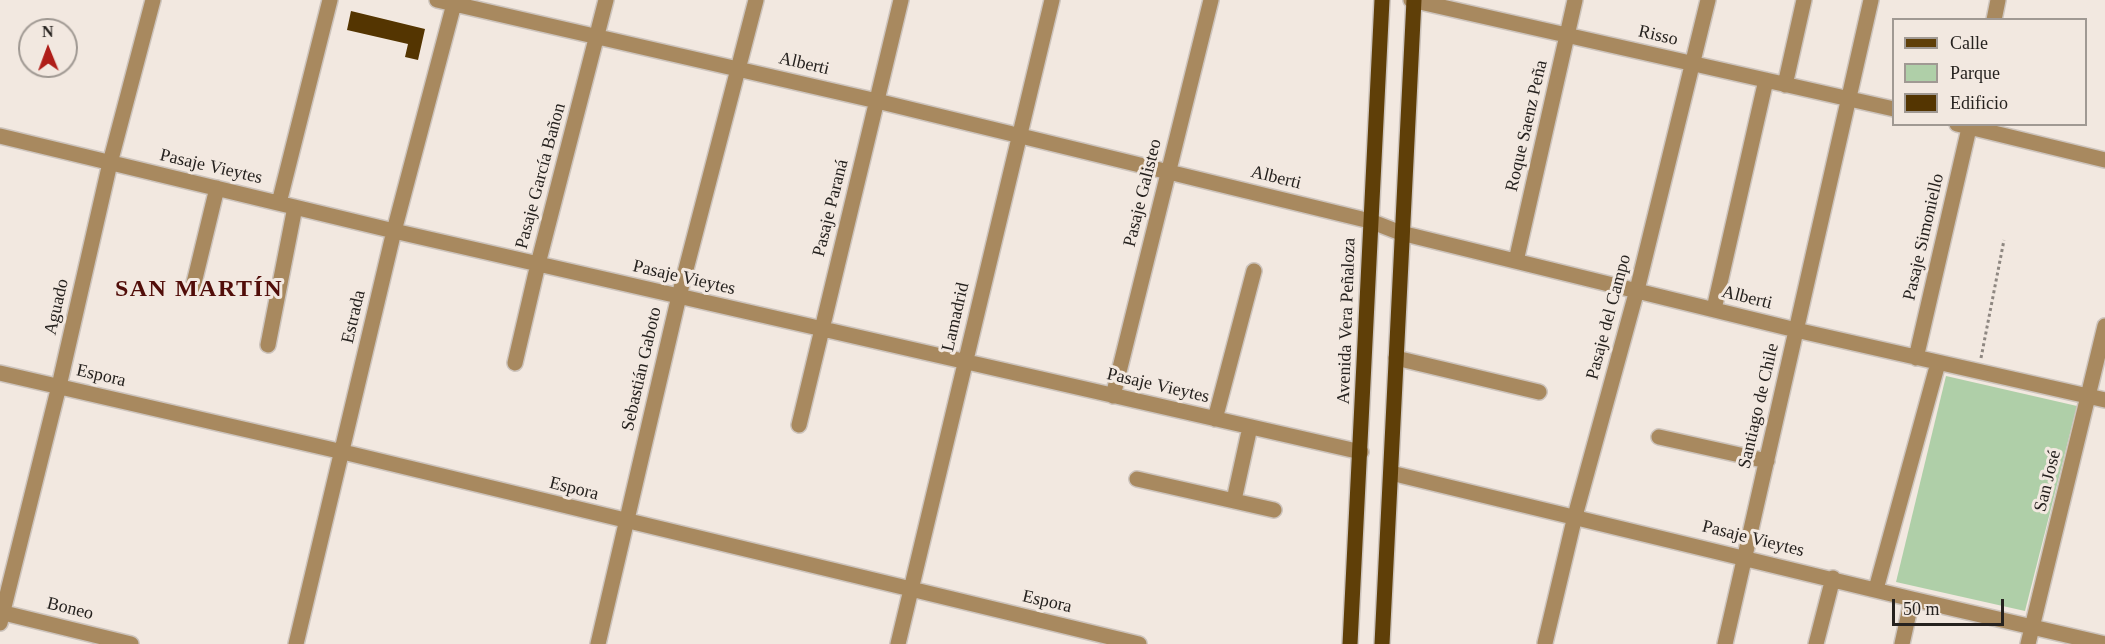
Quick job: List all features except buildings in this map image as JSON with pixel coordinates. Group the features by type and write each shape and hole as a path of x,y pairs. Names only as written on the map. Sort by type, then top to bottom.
{"main road":[{"name":"Avenida Vera Peñaloza","path":"1350,644 1382,0"},
{"path":"1382,644 1413,0"}],"street":[{"name":"Aguado","path":"1,616 59,386 110,163 153,0"},
{"path":"279,203 330,0"},
{"name":"Alberti","path":"436,0 455,2 1019,135 1370,221 1401,233 1796,330 2105,400"},
{"name":"Pasaje García Bañon","path":"515,363 606,0"},
{"name":"Sebastián Gaboto","path":"598,644 679,297 756,0"},
{"name":"Pasaje Paraná","path":"800,425 902,0"},
{"name":"Lamadrid","path":"898,644 1052,0"},
{"name":"Pasaje Galisteo","path":"1113,396 1211,0"},
{"name":"Risso","path":"1413,0 1892,109"},
{"name":"Roque Saenz Peña","path":"1516,261 1575,0"},
{"name":"Pasaje del Campo","path":"1545,643 1575,516 1637,290 1708,0"},
{"path":"1785,85 1804,0"},
{"name":"Santiago de Chile","path":"1725,644 1871,0"},
{"path":"1994,18 1998,0"},
{"name":"Estrada","path":"296,644 394,231 455,2"},
{"path":"1714,309 1766,80"},
{"path":"1966,126 2105,160"},
{"name":"Pasaje Simoniello","path":"1916,358 1966,126"},
{"name":"Pasaje Vieytes","path":"0,136 394,231 1361,453"},
{"path":"193,287 217,188"},
{"path":"268,345 295,207"},
{"path":"1215,419 1254,270"},
{"name":"San José","path":"2028,644 2105,327"},
{"path":"1396,358 1539,392"},
{"path":"1876,589 1938,363"},
{"name":"Espora","path":"0,373 343,452 911,591 1139,644"},
{"path":"1234,500 1250,427"},
{"path":"1659,437 1767,461"},
{"name":"Pasaje Vieytes","path":"1391,473 2105,644"},
{"path":"1137,479 1274,510"},
{"path":"1816,644 1833,578"},
{"path":"1902,644 1912,599"},
{"name":"Boneo","path":"1,616 131,644"}],"path":[{"path":"1978,372 2004,240"}],"green space":[{"path":"1946,376 2077,406 2025,611 1896,582"}],"district":[{"name":"SAN MARTÍN","path":"199,290"}]}
